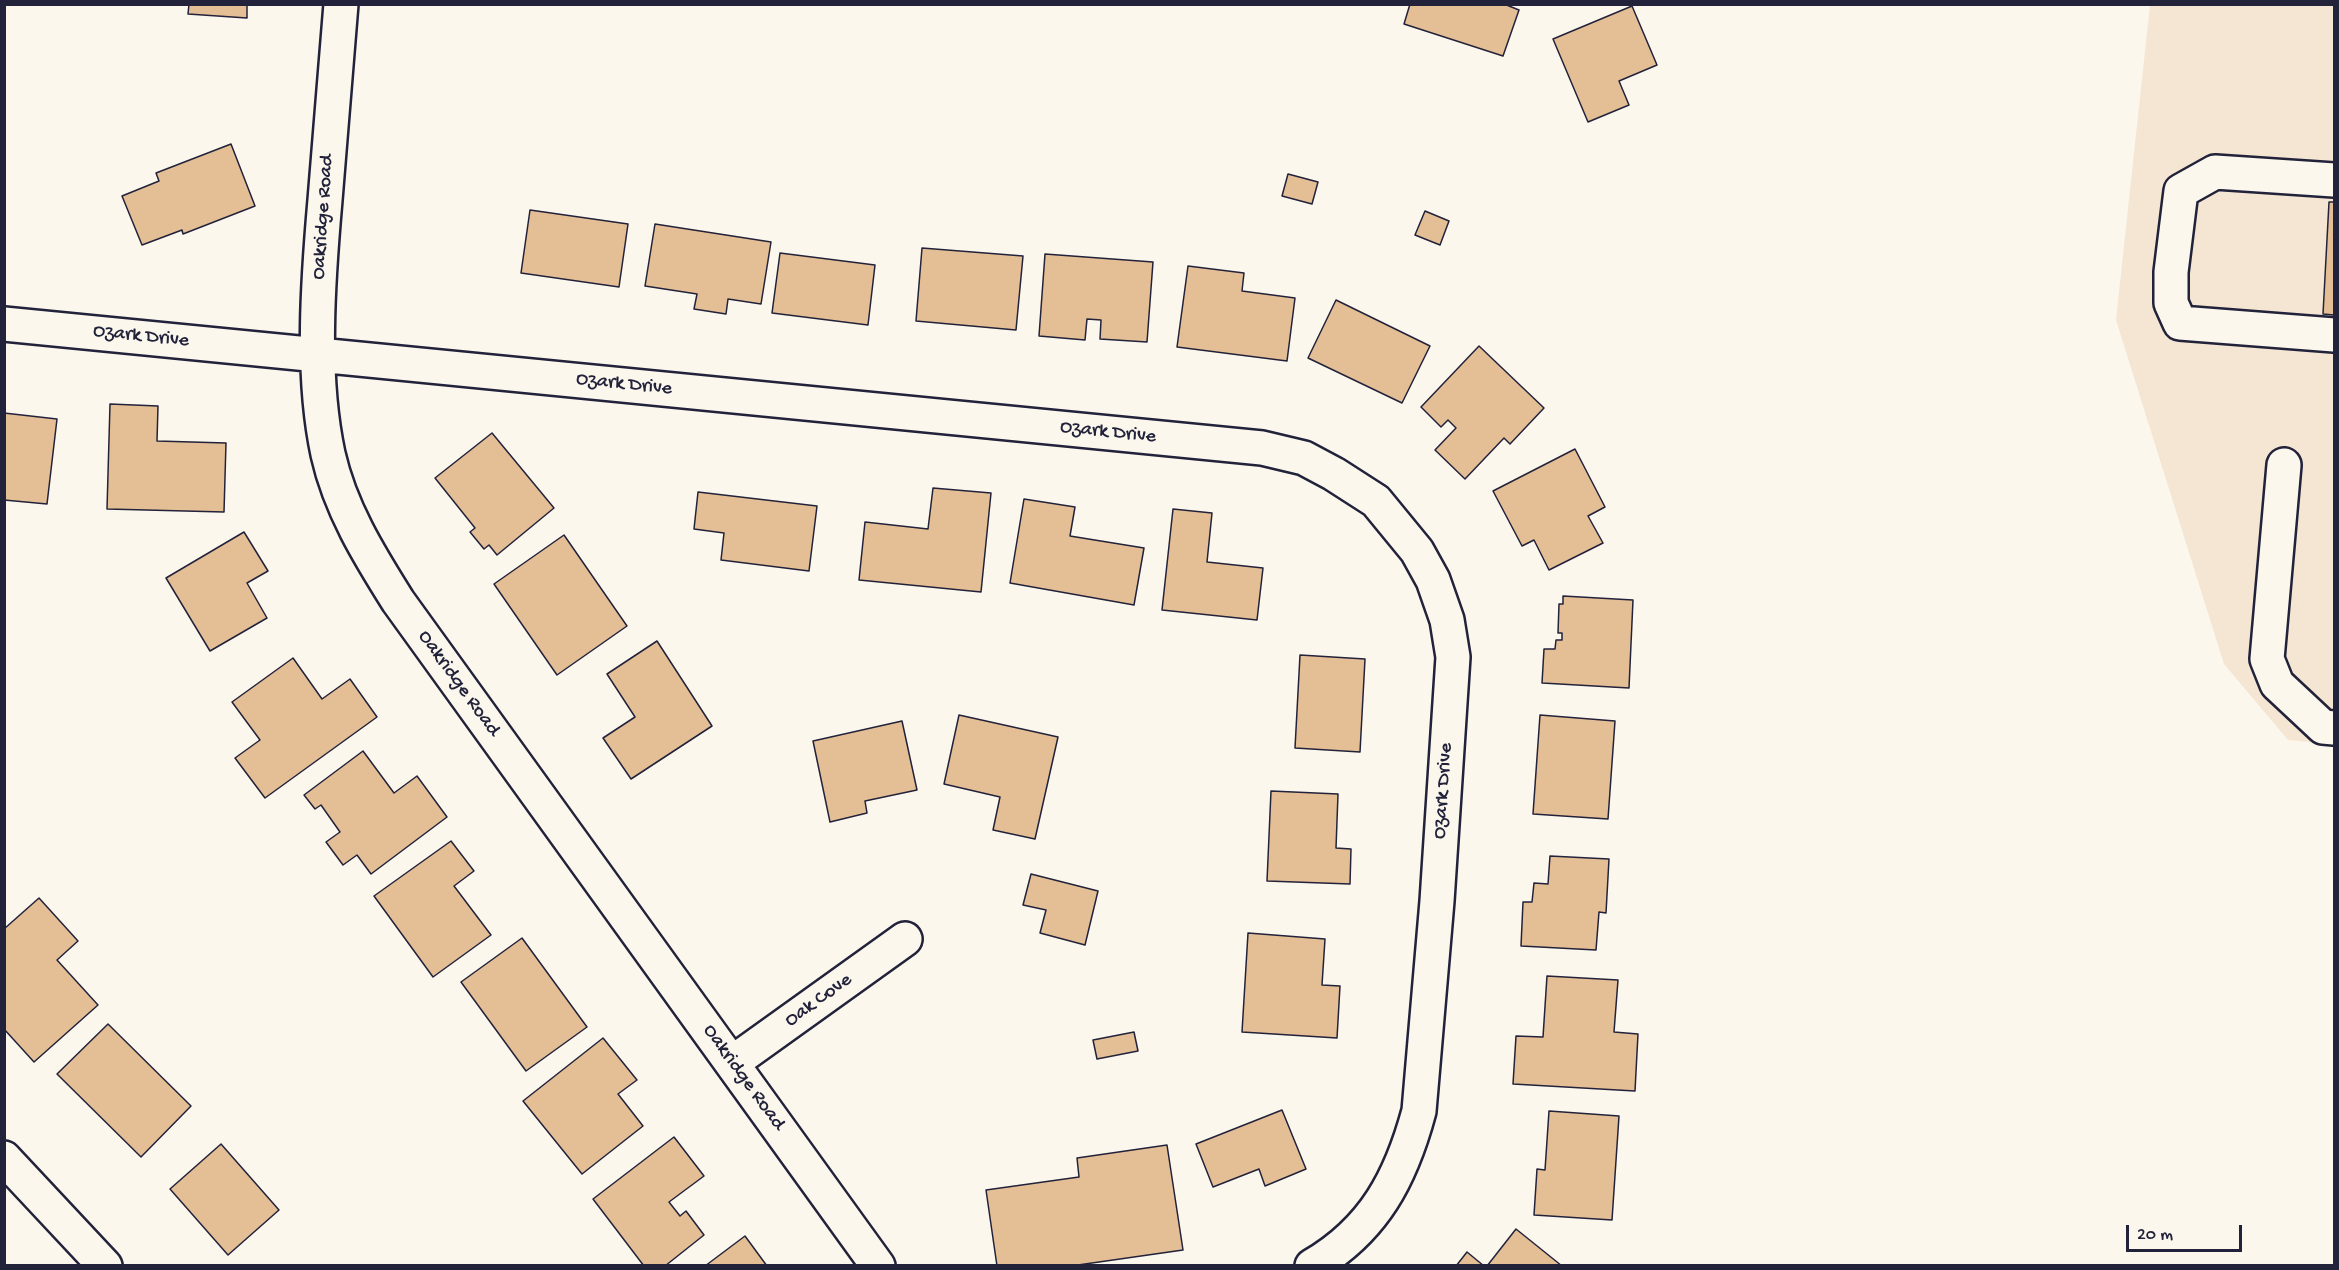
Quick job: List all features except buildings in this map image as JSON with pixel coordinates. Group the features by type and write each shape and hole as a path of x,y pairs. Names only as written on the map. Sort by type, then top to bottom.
{"street":[{"name":"Oakridge Road","path":"341,4 319,275 319,354 323,422 328,455 339,489 362,544 405,611 878,1266"},
{"path":"2334,180 2216,172 2181,190 2171,272 2171,303 2180,323 2334,335"},
{"name":"Ozark Drive","path":"4,324 1262,448 1304,458 1376,501 1418,550 1433,580 1447,620 1453,657 1425,1041 1419,1111 1411,1143 1393,1184 1377,1210 1362,1227 1312,1266"},
{"path":"2284,465 2267,659 2277,684 2323,727 2334,728"},
{"name":"Oak Cove","path":"732,1063 905,939"},
{"path":"4,1158 105,1266"}],"shaded area":[{"path":"2150,5 2334,5 2334,744 2288,740 2224,664 2116,320"}]}
